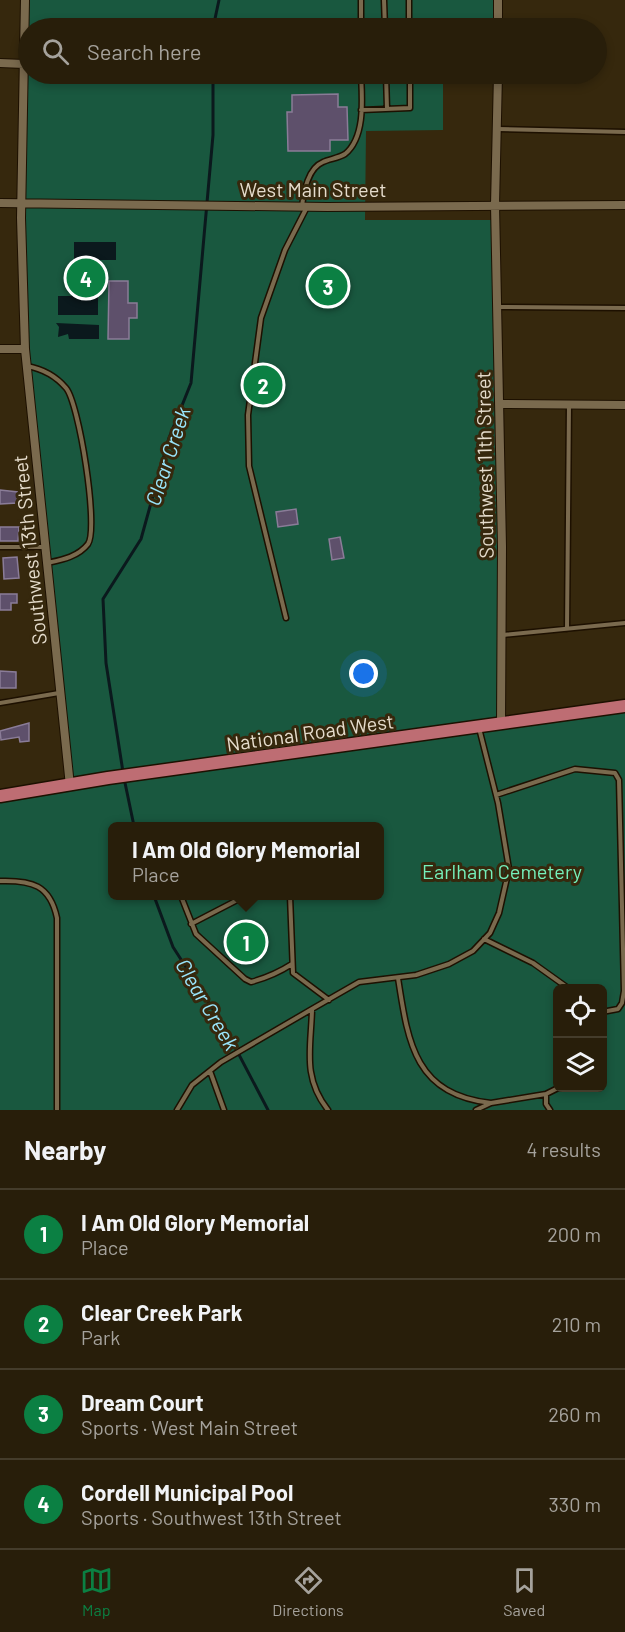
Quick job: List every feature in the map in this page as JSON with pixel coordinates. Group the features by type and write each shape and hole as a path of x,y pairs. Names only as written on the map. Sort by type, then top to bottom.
{"main road":[{"name":"National Road West","path":"0,796 108,778 625,706"}],"street":[{"name":"Southwest 13th Street","path":"25,0 25,18"},
{"path":"498,0 498,18"},
{"path":"0,63 18,64"},
{"name":"Southwest 13th Street","path":"24,84 21,272 26,366 70,786"},
{"name":"Southwest 11th Street","path":"498,84 495,205 502,635 501,724"},
{"name":"West Main Street","path":"0,203 305,206 625,205"},
{"path":"0,350 25,350"},
{"path":"499,404 625,405"}],"lane":[{"path":"361,0 361,18"},
{"path":"384,0 385,18"},
{"path":"409,0 409,18"},
{"path":"286,618 249,466 248,415 261,318 285,250 305,206 304,185 320,163 345,154 355,138 361,110 362,84"},
{"path":"386,84 387,109"},
{"path":"361,110 410,108 410,84"},
{"path":"497,129 625,132"},
{"path":"497,307 625,308"},
{"path":"26,366 46,370 68,389 78,426 92,511 93,523 89,543 77,554 47,563"},
{"path":"567,628 569,405"},
{"path":"0,546 45,547"},
{"path":"502,635 625,623"},
{"path":"0,703 60,693"},
{"path":"177,1110 192,1085 232,1055 359,982 399,978 449,964 473,951 484,939 500,913 509,869 496,795 479,727"},
{"path":"496,795 574,770 615,773 619,780 624,991 618,1009 607,1011"},
{"path":"0,881 18,880 37,885 45,891 54,904 57,928 57,1110"},
{"path":"182,900 191,924 202,940 251,982 275,975 292,964"},
{"path":"191,924 237,900"},
{"path":"290,900 293,973 329,1000"},
{"path":"484,939 533,963 562,984"},
{"path":"399,978 405,1026 426,1074 451,1094 471,1101 491,1103 546,1094 553,1090"},
{"path":"312,1009 308,1065 316,1095 328,1110"},
{"path":"210,1071 224,1110"},
{"path":"546,1094 546,1104 550,1110"},
{"path":"476,1110 491,1103"}],"green space":[{"path":"25,0 498,0 498,18 25,18"},
{"name":"Earlham Cemetery","path":"24,84 443,84 443,130 366,131 365,220 496,220 502,724 625,706 625,1110 0,1110 0,796 69,786 21,272"}],"shaded area":[{"path":"74,242 116,242 116,260 98,260 98,315 58,315 58,296 74,296"},
{"path":"56,323 99,325 99,339 69,339 68,334 58,337 59,327"}],"building":[{"path":"338,94 338,107 347,107 348,140 330,140 330,151 288,151 287,112 292,112 292,95"},
{"path":"109,281 128,281 128,303 137,303 137,318 129,318 129,339 108,339"},
{"path":"0,490 18,492 17,503 0,504"},
{"path":"296,509 298,524 278,527 276,512"},
{"path":"0,527 19,527 18,541 0,541"},
{"path":"340,537 344,558 332,560 329,539"},
{"path":"17,557 19,578 4,579 3,558"},
{"path":"0,594 17,594 17,603 11,603 11,610 0,610"},
{"path":"0,671 16,672 16,688 0,688"},
{"path":"29,723 29,741 20,742 19,737 1,740 0,731"}],"waterway":[{"name":"Clear Creek","path":"215,18 219,0"},
{"name":"Clear Creek","path":"123,772 106,663 103,599 141,539 169,438 191,383 213,135 213,84"},
{"name":"Clear Creek","path":"124,778 133,822"},
{"name":"Clear Creek","path":"155,900 173,947 225,1028 268,1110"}],"place":[{"name":"Cordell Municipal Pool","path":"86,278"},
{"name":"Dream Court","path":"328,286"},
{"name":"Clear Creek Park","path":"263,385"},
{"name":"I Am Old Glory Memorial","path":"246,942"}]}
